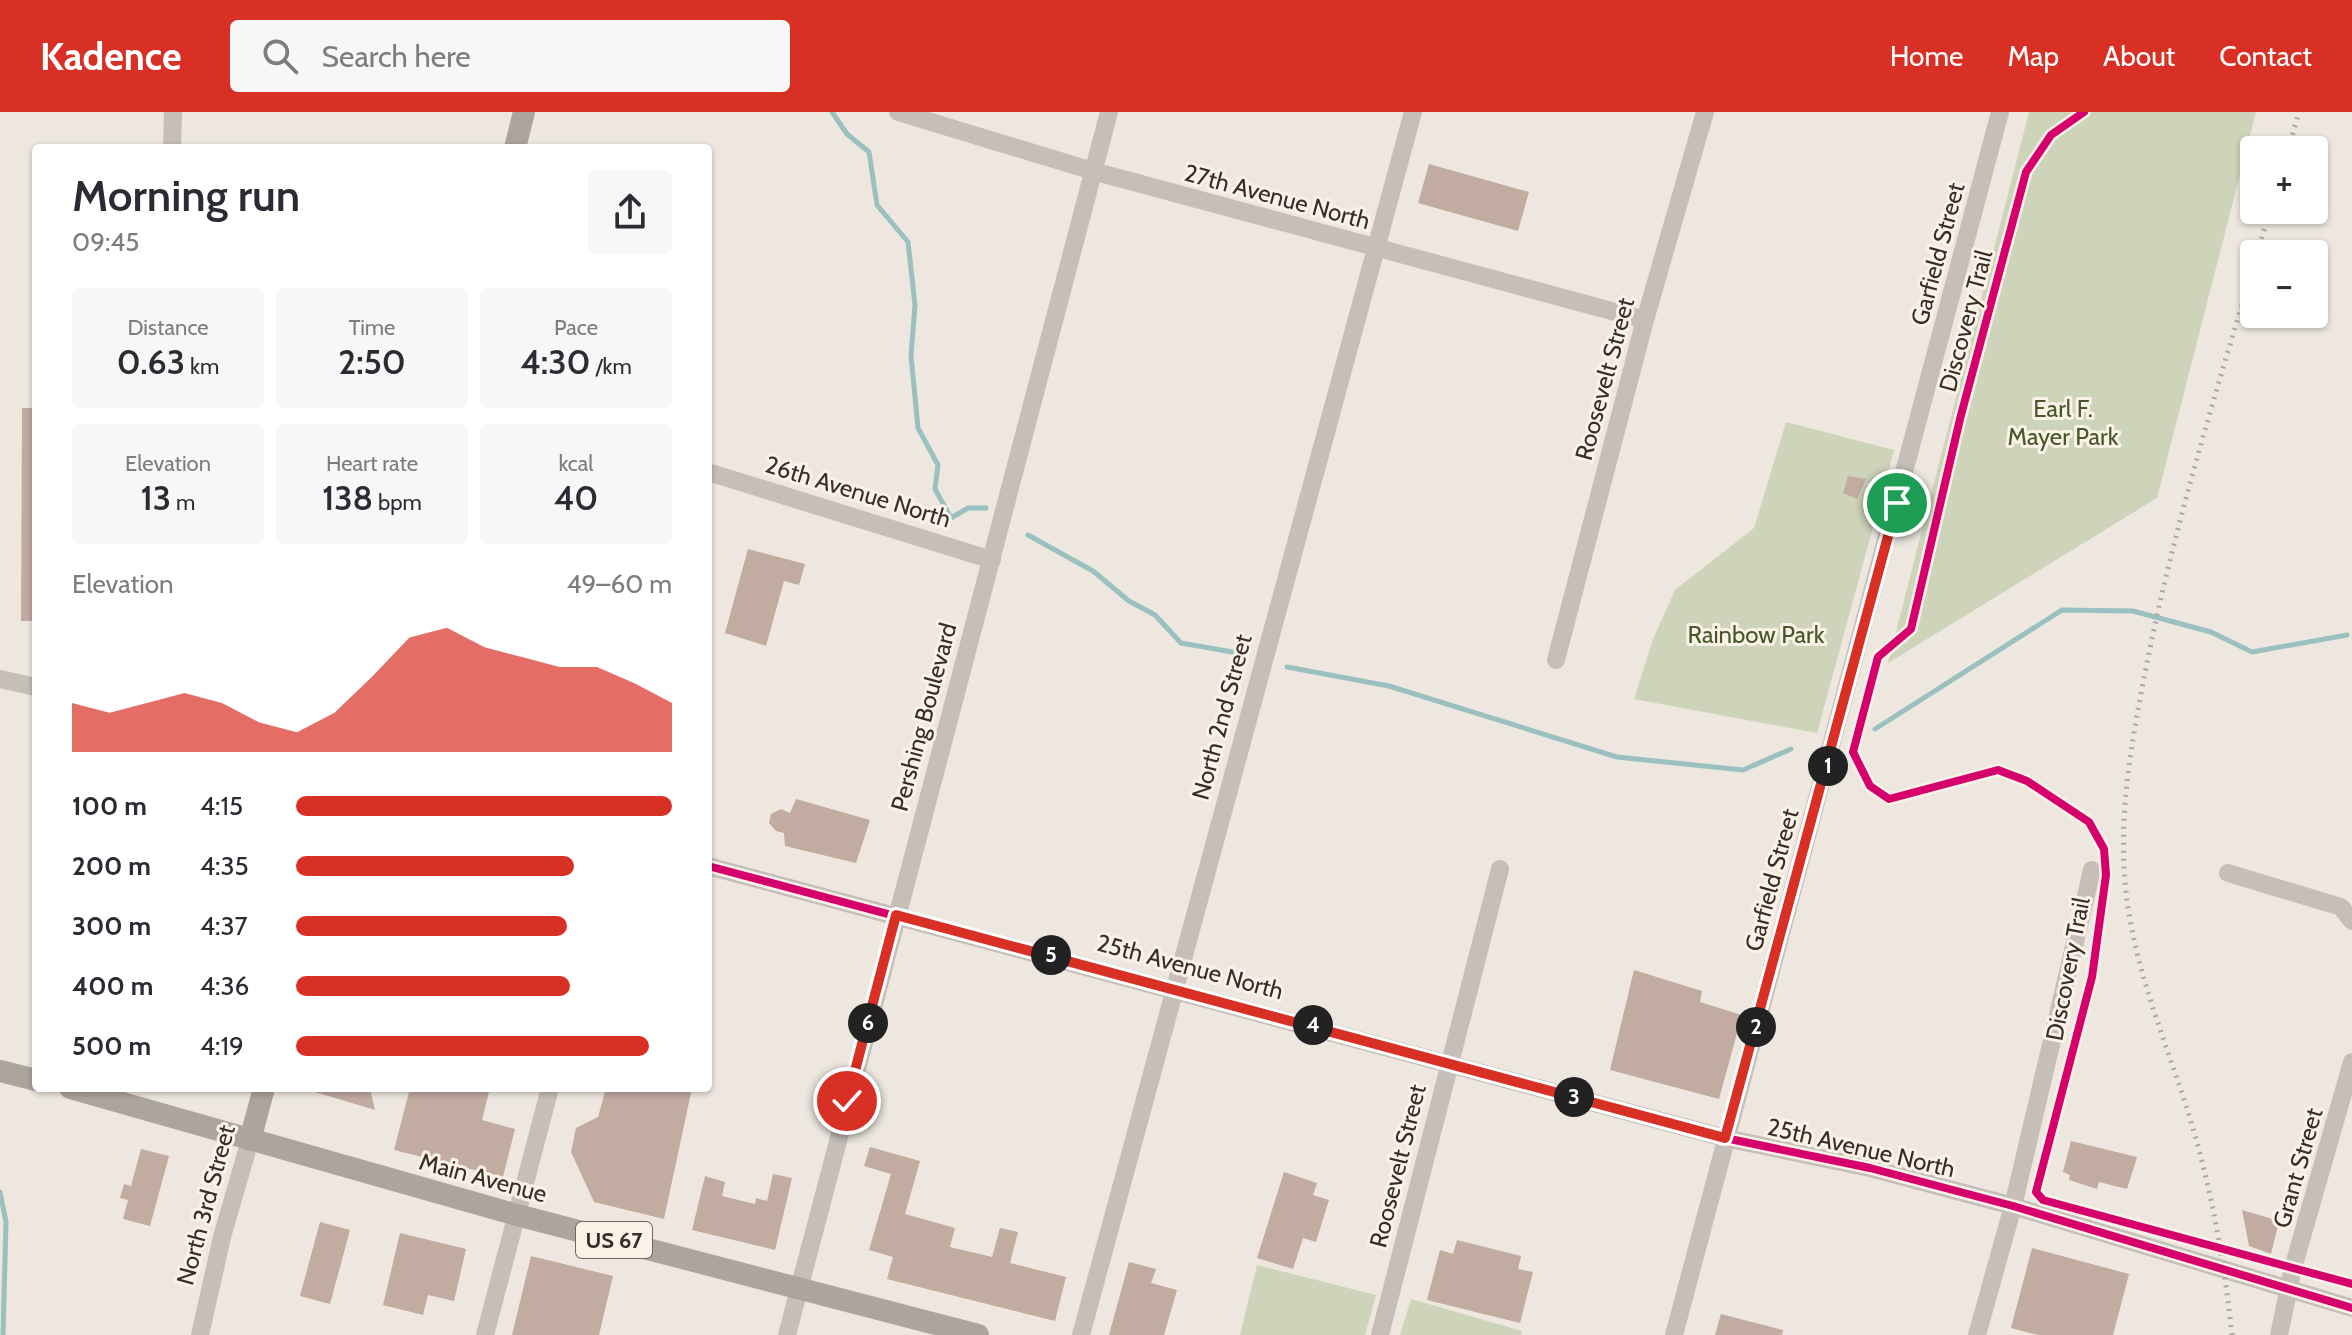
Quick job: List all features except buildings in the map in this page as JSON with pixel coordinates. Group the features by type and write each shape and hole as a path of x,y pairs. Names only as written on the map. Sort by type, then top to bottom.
{"main road":[{"path":"516,144 524,112"},
{"path":"0,1071 32,1079"},
{"name":"Main Avenue","path":"84,1092 517,1215 978,1335"},
{"name":"North 3rd Street","path":"250,1140 263,1092"}],"street":[{"path":"172,144 173,112"},
{"name":"27th Avenue North","path":"898,112 1093,171 1645,320"},
{"name":"Pershing Boulevard","path":"787,1335 1109,112"},
{"name":"North 2nd Street","path":"1081,1335 1413,112"},
{"name":"Roosevelt Street","path":"1556,660 1645,320 1705,112"},
{"name":"Garfield Street","path":"1674,1335 1848,692 2000,112"},
{"name":"26th Avenue North","path":"712,473 992,560"},
{"path":"0,679 32,686"},
{"name":"25th Avenue North","path":"712,867 1174,988 1725,1138 1870,1168 2013,1206 2352,1308"},
{"name":"Roosevelt Street","path":"1380,1335 1500,869"},
{"path":"1977,1335 2013,1206 2092,870"},
{"path":"2228,873 2341,907 2352,921"},
{"name":"Grant Street","path":"2279,1335 2288,1291 2352,1062"},
{"path":"485,1335 549,1092"},
{"name":"North 3rd Street","path":"200,1335 222,1237 250,1140"}],"green space":[{"name":"Earl F. Mayer Park","path":"2029,112 2256,112 2250,136 2240,136 2240,174 2157,498 1888,663"},
{"name":"Rainbow Park","path":"1786,422 1894,450 1817,733 1634,699 1653,639 1675,590 1754,528"},
{"path":"1257,1265 1376,1295 1365,1335 1240,1335"},
{"path":"1411,1299 1522,1331 1521,1335 1400,1335"}],"waterway":[{"path":"832,112 847,134 869,152 877,205 908,242 915,305 911,356 918,428 938,465 935,489 951,518 968,508 986,508"},
{"path":"1028,535 1093,571 1129,601 1155,615 1181,643 1238,653"},
{"path":"1875,729 2062,610 2133,611 2211,632 2252,652 2347,635"},
{"path":"1287,667 1389,686 1617,757 1743,770 1791,749"},
{"path":"0,1192 6,1222 3,1335"}],"railway":[{"path":"2292,136 2299,112"},
{"path":"2261,240 2266,224"},
{"path":"2232,1335 2218,1236 2202,1163 2144,980 2131,925 2126,892 2124,828 2134,732 2157,617 2195,465 2240,312"}],"cycle path":[{"name":"Discovery Trail","path":"2084,112 2051,135 2026,172 1960,419 1911,629 1878,657 1853,752 1870,786 1889,799 1998,770 2027,781 2089,822 2104,849 2106,875 2092,977 2036,1192 2043,1200 2352,1284"},
{"path":"712,867 1725,1138 1870,1168 2013,1206 2352,1308"}],"route":[{"path":"847,1101 896,915 1725,1138 1897,503"}]}
